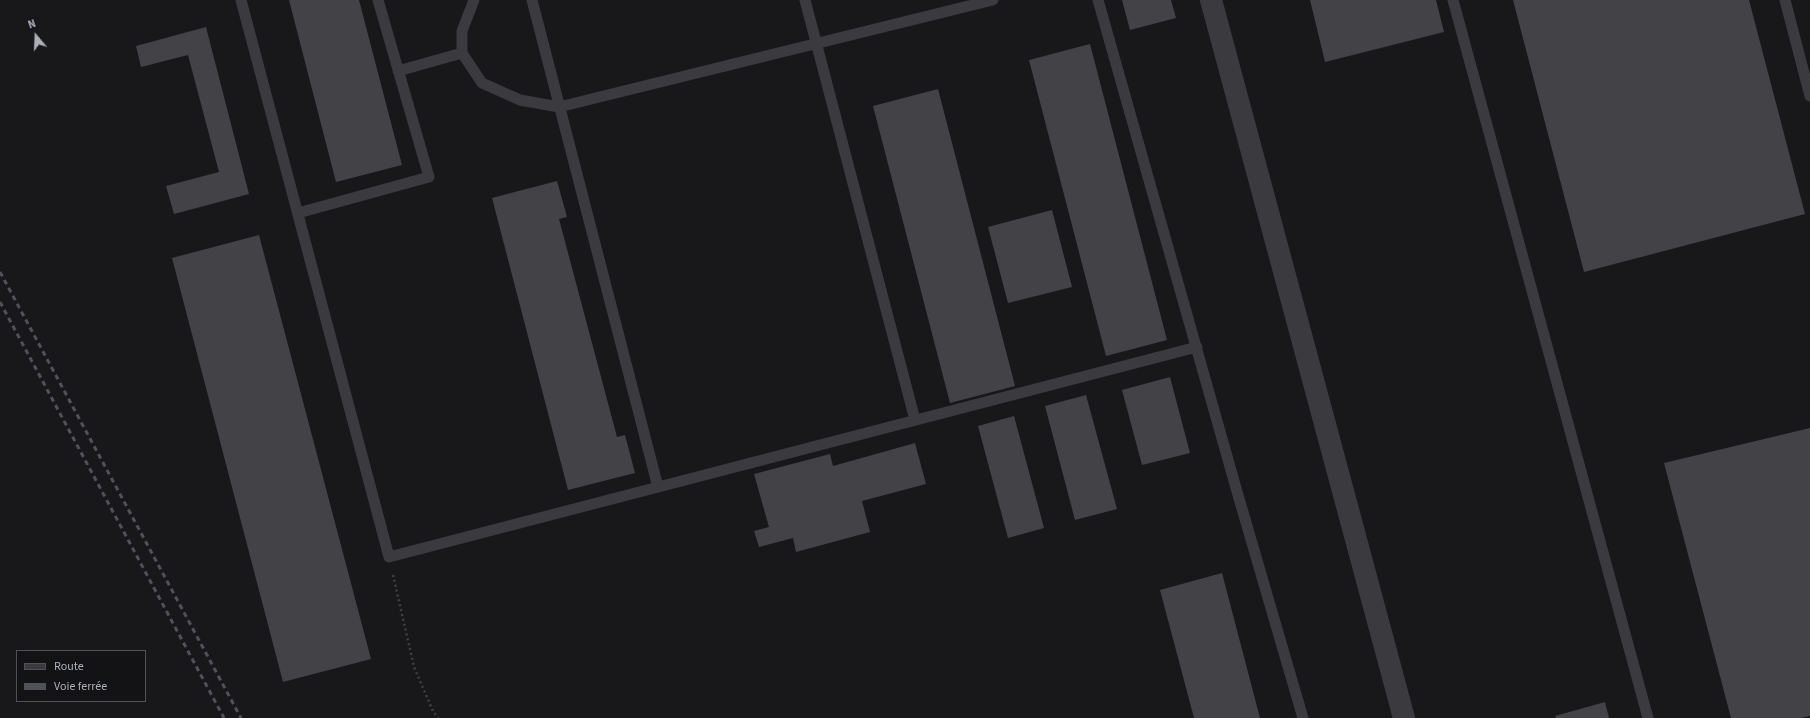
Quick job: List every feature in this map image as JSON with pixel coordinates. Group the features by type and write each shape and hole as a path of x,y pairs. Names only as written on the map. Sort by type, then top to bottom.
{"street":[{"path":"1211,0 1404,718"}],"lane":[{"path":"241,0 390,557 1196,347"},
{"path":"298,213 429,177 378,0"},
{"path":"474,0 462,31 462,53 482,83 520,100 559,106 992,0"},
{"path":"532,0 658,487"},
{"path":"804,0 915,420"},
{"path":"1098,0 1303,718"},
{"path":"1453,0 1648,718"},
{"path":"1785,0 1810,96"},
{"path":"398,71 462,53"}],"path":[{"path":"390,557 414,667 433,711 438,718"}],"building":[{"path":"289,0 359,0 402,165 336,182"},
{"path":"1122,0 1171,0 1176,18 1130,30"},
{"path":"1310,0 1436,0 1444,32 1325,62"},
{"path":"1513,0 1749,0 1805,214 1584,272"},
{"path":"206,27 249,194 174,214 166,186 219,172 188,55 141,67 136,46"},
{"path":"1090,44 1167,340 1106,356 1029,60"},
{"path":"938,89 1015,386 950,403 873,106"},
{"path":"557,181 567,217 559,219 617,437 625,435 635,473 568,490 492,198"},
{"path":"1052,210 1072,287 1008,303 988,227"},
{"path":"259,235 371,659 283,682 172,258"},
{"path":"1170,377 1190,453 1142,465 1122,390"},
{"path":"1086,395 1117,509 1075,520 1045,406"},
{"path":"1014,416 1044,528 1008,538 978,426"},
{"path":"1810,428 1810,716 1801,718 1731,718 1664,463"},
{"path":"915,443 926,484 862,501 870,532 796,552 793,538 759,547 754,531 769,527 754,474 830,454 833,466"},
{"path":"1222,573 1260,718 1194,718 1160,590"},
{"path":"1605,702 1609,718 1556,718 1555,716"}],"railway":[{"path":"0,272 241,718"},
{"path":"0,302 224,718"}]}
